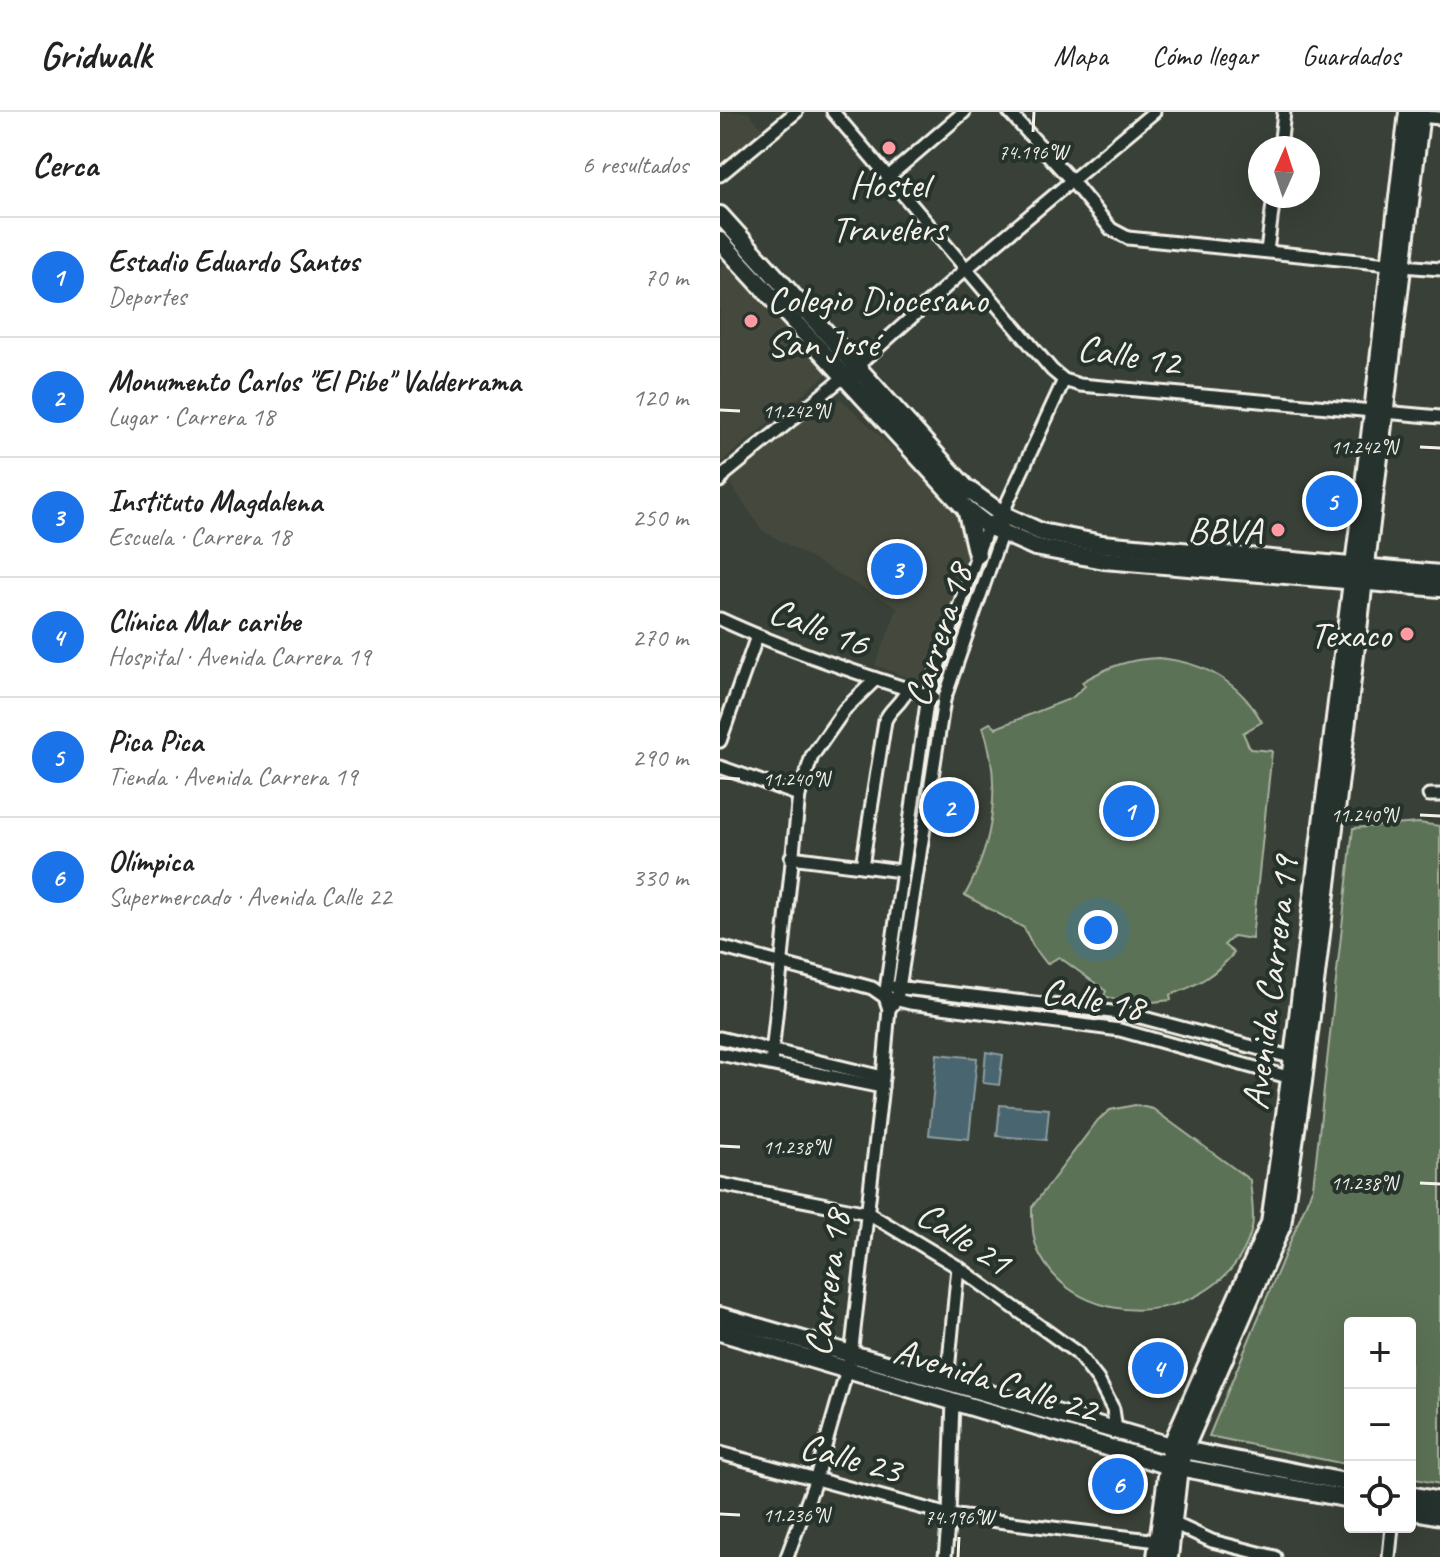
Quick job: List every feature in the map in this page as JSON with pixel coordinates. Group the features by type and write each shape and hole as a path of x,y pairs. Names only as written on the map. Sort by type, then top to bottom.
{"main road":[{"name":"Avenida Carrera 19","path":"1157,1549 1177,1448 1270,1223 1297,1080 1380,413 1410,113"},
{"path":"720,215 966,509 995,529 1035,547 1104,560 1440,574"},
{"path":"720,241 966,488 1002,514 1041,532 1102,544 1360,573 1440,588"},
{"path":"966,509 977,555"},
{"name":"Avenida Calle 22","path":"720,1316 953,1401 1173,1466 1344,1498"},
{"name":"Avenida Calle 22","path":"720,1332 947,1382 1177,1448 1344,1482"},
{"name":"Avenida Carrera 19","path":"1169,1557 1173,1523 1173,1466"},
{"path":"1416,1496 1440,1501"},
{"path":"1416,1511 1440,1516"}],"street":[{"path":"720,175 796,112"},
{"name":"Calle 12","path":"833,112 1052,370 1064,380 1080,385 1440,417"},
{"path":"887,178 964,112"},
{"path":"1009,112 1111,229 1128,238 1440,269"},
{"path":"720,481 1154,112"},
{"path":"1281,136 1284,112"},
{"path":"1410,113 1440,118"},
{"path":"1267,251 1272,208"},
{"name":"Carrera 18","path":"891,996 944,700 995,529 1064,380"},
{"name":"Carrera 18","path":"787,1557 815,1481 849,1362 882,1082 901,871 928,696 977,555 995,529"},
{"name":"Calle 16","path":"720,619 875,680 944,700"},
{"path":"720,741 757,636"},
{"path":"771,1064 799,795 812,756 845,709 875,680"},
{"path":"862,866 885,721 887,714 900,704 907,689"},
{"path":"720,767 799,795"},
{"path":"791,857 901,871"},
{"name":"Calle 18","path":"720,947 872,988 910,1003 1120,1030 1297,1080"},
{"name":"Calle 18","path":"891,996 1129,1014 1300,1059"},
{"path":"720,1038 773,1049 882,1082"},
{"path":"720,1054 882,1082"},
{"name":"Calle 21","path":"720,1184 868,1213 958,1267 1077,1353 1098,1380 1113,1409 1116,1430"},
{"path":"947,1382 958,1267"},
{"path":"945,1557 953,1401"},
{"name":"Calle 23","path":"720,1453 949,1515 1157,1549"},
{"path":"1173,1523 1212,1541 1275,1557"},
{"path":"1389,1557 1391,1533"}],"shaded area":[{"path":"720,112 748,112 765,132 720,168"},
{"name":"Colegio Diocesano San José","path":"728,261 828,373 720,463 720,269"},
{"path":"841,399 978,529 921,682 875,665 898,608 762,530 728,480 800,417"}],"green space":[{"path":"1158,658 1205,669 1231,685 1243,695 1262,722 1243,733 1250,749 1272,751 1252,939 1234,936 1224,945 1234,953 1205,978 1170,995 1171,1000 1143,1003 1142,998 1125,997 1124,1002 1104,996 1106,991 1059,957 1047,964 1024,928 965,895 983,855 992,813 992,770 983,727 990,723 996,728 1072,698 1085,686 1082,682 1109,668"},
{"path":"1419,823 1440,826 1440,1484 1416,1479 1416,1317 1344,1317 1344,1464 1209,1436 1313,1187 1353,828"},
{"path":"1135,1105 1153,1109 1250,1180 1252,1228 1238,1260 1216,1284 1187,1300 1154,1309 1121,1309 1089,1300 1061,1282 1040,1255 1032,1225 1032,1207 1098,1120 1110,1110"}],"water":[{"path":"986,1052 1003,1055 999,1085 983,1083"},
{"path":"937,1054 977,1058 969,1139 929,1135"},
{"path":"1000,1105 1049,1109 1046,1140 997,1136"}],"place":[{"name":"Hostel Travelers","path":"889,148"},
{"name":"Colegio Diocesano San José","path":"751,321"},
{"name":"Pica Pica","path":"1332,501"},
{"name":"BBVA","path":"1278,530"},
{"name":"Instituto Magdalena","path":"897,569"},
{"name":"Texaco","path":"1407,634"},
{"name":"Monumento Carlos \"El Pibe\" Valderrama","path":"949,807"},
{"name":"Estadio Eduardo Santos","path":"1129,811"},
{"name":"Clínica Mar caribe","path":"1158,1368"},
{"name":"Olímpica","path":"1118,1484"}]}
